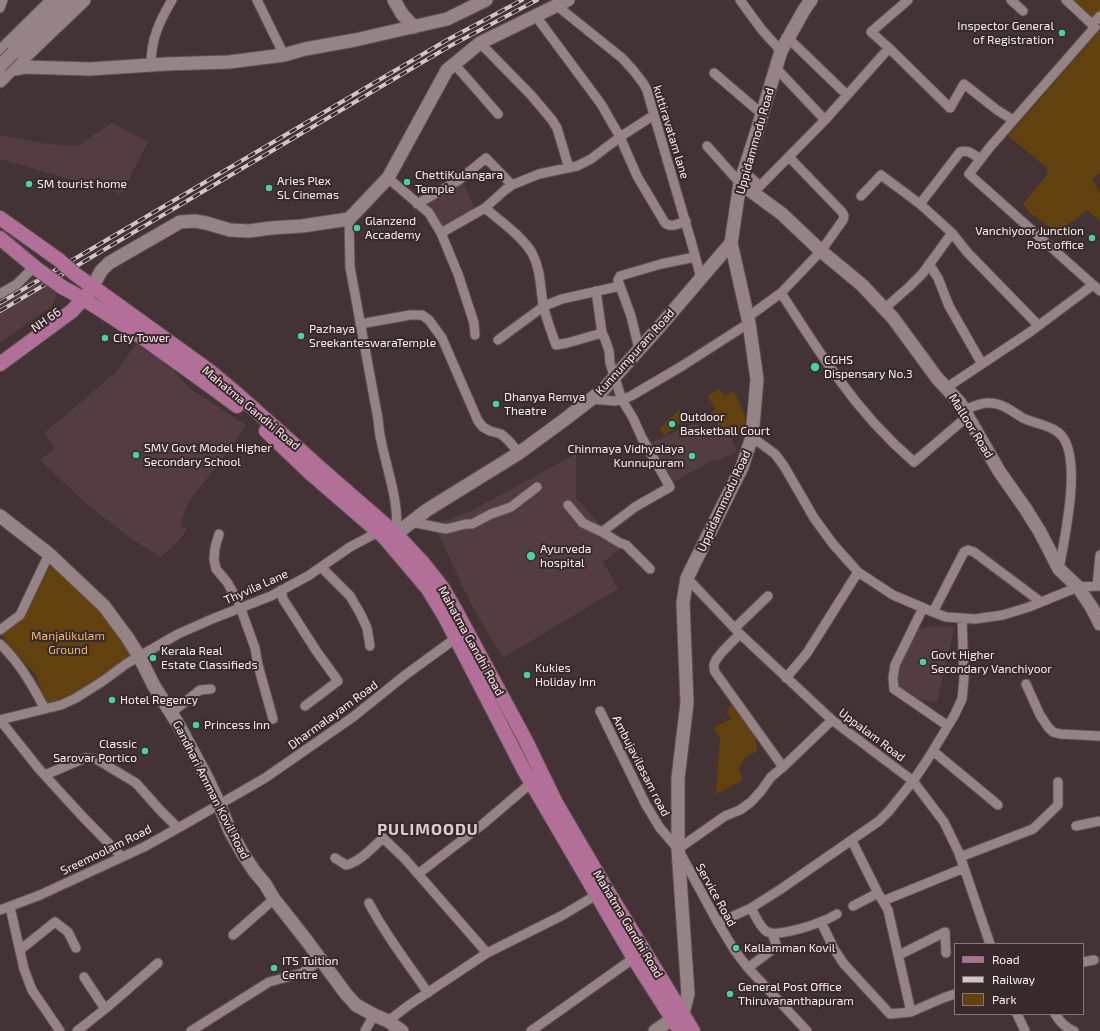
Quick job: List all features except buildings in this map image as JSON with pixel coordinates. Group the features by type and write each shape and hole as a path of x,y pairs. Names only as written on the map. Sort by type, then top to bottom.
{"main road":[{"name":"Mahatma Gandhi Road","path":"0,218 59,260 207,377 310,473 378,532 393,539 428,589 445,618 531,783 634,958 677,1016 694,1031"},
{"path":"0,238 36,268"},
{"name":"Mahatma Gandhi Road","path":"36,268 62,287 108,314 207,377 236,393 320,468 393,539 423,563 442,587 449,599 526,741 556,803 607,890 677,1016 680,1031"},
{"name":"NH 66","path":"0,364 72,311 80,297 90,285"},
{"name":"NH 66","path":"0,353 80,297"},
{"path":"60,320 86,313 108,314"}],"street":[{"path":"0,8 3,0"},
{"path":"0,81 9,57 53,0"},
{"path":"0,66 69,0"},
{"path":"9,57 84,0"},
{"path":"151,65 151,50 154,37 158,25 172,0"},
{"path":"257,0 284,55"},
{"path":"394,0 402,14 414,27"},
{"path":"9,57 16,68 90,69 229,62 284,55 305,49 414,27 447,19 486,0"},
{"path":"740,0 762,30 781,51"},
{"name":"Uppidammodu Road","path":"677,1016 688,994 678,849 678,778 687,703 683,603 687,578 742,467 752,437 757,379 748,320 730,243 742,178 781,51 804,10 812,0"},
{"path":"908,0 871,32 950,108 964,84 997,110 1013,120"},
{"path":"1011,0 1023,10"},
{"path":"946,388 1030,332 1038,325 1097,288 970,174 990,147 1095,27 1066,0"},
{"path":"90,285 109,263 180,222 195,221 230,230 249,231 302,226 349,219 388,178 446,70 480,43 562,2"},
{"name":"kuttiravatam lane","path":"562,2 622,58 633,70 647,90 692,241 701,278"},
{"path":"535,16 601,104 620,137 637,176 664,223 668,226 672,226 686,221"},
{"path":"1092,25 1100,16"},
{"path":"788,38 847,95"},
{"path":"480,43 531,95 552,120 557,128 569,168"},
{"path":"707,146 742,178 760,186 825,120 889,48"},
{"path":"454,64 498,114"},
{"path":"776,68 825,120"},
{"path":"714,73 762,114"},
{"path":"441,233 485,208 512,185 539,174 577,166 591,159 620,137 654,115"},
{"path":"920,204 960,152 963,150 970,152 980,159"},
{"path":"592,399 614,401 622,400 682,366 748,320 781,294 821,251 843,220 844,216 842,212 789,157"},
{"path":"418,204 458,180 486,158 512,185"},
{"path":"861,196 881,174 920,204 952,233 967,252 1038,325"},
{"path":"388,178 429,213 441,233 458,274 470,309 476,335"},
{"name":"Malloor Road","path":"742,178 821,251 862,286 893,318 937,378 960,404 999,471 1040,532 1059,569 1078,587 1092,608 1100,624"},
{"path":"485,208 515,234 531,252 540,274 544,306 556,345 602,334"},
{"path":"349,219 350,267 378,419 380,438 395,500 398,522 393,539"},
{"path":"884,308 923,273 952,233"},
{"name":"Kunnumpuram Road","path":"393,539 427,510 518,453 603,390 661,325 730,243"},
{"path":"639,349 631,316 618,278 621,275 661,264 695,257"},
{"path":"929,264 938,278 949,306 982,364"},
{"path":"0,294 18,284 36,268"},
{"path":"498,340 544,306 562,299 620,286"},
{"path":"596,291 602,334 609,350 610,363 622,400 670,487 635,507 602,532"},
{"path":"781,294 837,378 892,443 914,462 966,413 979,404 989,402 998,404 1024,418 1047,426 1060,434 1066,440 1070,458 1071,494 1059,569"},
{"path":"360,324 410,315 422,315 429,320 442,338 478,421 487,429 500,434 508,440 518,453"},
{"path":"752,437 775,454 780,460 814,518 833,544 858,572 893,595 946,617 974,619 1002,615 1041,602 1078,587 1098,586 1100,556"},
{"path":"412,522 446,529 472,524 491,514 512,507 537,487"},
{"path":"568,505 583,523 626,545 650,569"},
{"name":"Gandhari Amman Kovil Road","path":"0,516 49,554 104,606 139,656 154,686 171,713 207,778 220,804 230,831 255,872 346,994 356,1005 388,1021 402,1031"},
{"name":"Thyvila Lane","path":"0,720 60,705 76,698 126,664 178,634 270,596 308,576 350,547 378,532"},
{"path":"219,534 214,559 216,569 227,582 238,601 255,648 258,665 273,718"},
{"path":"933,612 964,552 968,550 974,552 1041,602"},
{"path":"0,630 20,615 49,554"},
{"path":"321,567 350,596 367,628 370,646"},
{"path":"786,678 807,653 858,572"},
{"name":"Uppalam Road","path":"687,578 737,631 832,720 913,781 944,822 960,857 990,943"},
{"path":"281,590 283,598 338,681 305,706"},
{"path":"768,596 737,631 714,665 715,672 783,767"},
{"path":"923,608 895,665 893,678 894,689 948,726"},
{"path":"718,923 751,908 852,841 879,821 913,781 933,751 962,700 964,679 962,618"},
{"name":"Dharmalayam Road","path":"220,804 265,778 354,717 404,676 456,638"},
{"path":"0,644 12,656 31,682 45,709"},
{"path":"1026,684 1040,715 1053,732 1060,734 1100,736"},
{"path":"171,713 200,690 212,689"},
{"name":"Ambujavilasam road","path":"600,711 646,805 660,828 678,849"},
{"path":"0,720 45,775 122,857"},
{"path":"678,849 726,816 740,810 751,802 771,777 832,720"},
{"path":"933,751 998,805"},
{"path":"45,775 85,758 96,759 136,783 178,828"},
{"path":"960,857 1034,829 1058,805 1058,782"},
{"path":"418,874 483,824 531,783"},
{"name":"Sreemoolam Road","path":"0,910 40,895 144,847 220,804"},
{"path":"1076,826 1100,821"},
{"path":"335,858 346,865 350,864 358,860 383,838 405,859 487,953"},
{"path":"852,841 888,910 911,1012"},
{"name":"Service Road","path":"678,849 735,951 748,968 807,1031"},
{"path":"853,906 964,868"},
{"path":"388,1021 409,1005 487,953 563,915 596,894"},
{"path":"233,935 274,899"},
{"path":"369,903 388,935 428,993"},
{"path":"10,907 24,969 32,990 60,1031"},
{"path":"751,908 762,927 769,933 784,933 821,922 837,914"},
{"path":"20,950 55,922 68,932 76,948"},
{"path":"821,922 834,949 844,964 890,1014 911,1012 954,994"},
{"path":"899,955 945,932 946,953"},
{"path":"748,968 773,949 776,944 772,933"},
{"path":"531,1031 634,958"},
{"path":"191,1031 269,982 302,973 321,960"},
{"path":"1084,962 1094,960"},
{"path":"77,1031 158,963"},
{"path":"84,977 105,1009"},
{"path":"365,1031 374,1015"},
{"path":"1017,1015 1025,1031"},
{"path":"1056,1015 1064,1026 1074,1031"},
{"path":"655,1031 677,1016"}],"shaded area":[{"path":"112,123 148,142 121,194 0,159 0,135 48,144 77,146"},
{"path":"463,182 475,210 442,230 426,205"},
{"path":"34,278 57,293 53,305 0,343 0,297"},
{"name":"SMV Govt Model Higher Secondary School","path":"136,344 171,368 189,388 246,425 229,450 188,503 180,526 187,530 175,545 160,557 132,539 91,508 40,460 55,449 44,433 115,373"},
{"name":"Chinmaya Vidhyalaya Kunnupuram","path":"693,424 713,427 731,439 737,451 719,461 713,460 670,484 650,443"},
{"path":"576,454 576,498 621,548 603,562 618,589 503,658 474,610 434,525 473,510"},
{"name":"Govt Higher Secondary Vanchiyoor","path":"937,626 955,627 937,702 911,698 898,688 903,648 914,629"}],"green space":[{"path":"1072,0 1100,0 1100,25"},
{"path":"1100,27 1100,171 1093,180 1100,194 1100,222 1087,210 1075,220 1055,231 1029,212 1023,204 1047,175 1047,168 1008,136 1097,33"},
{"path":"719,389 725,396 734,391 751,430 745,440 742,436 726,435 718,428 717,423 707,415 716,409 707,396"},
{"name":"Outdoor Basketball Court","path":"679,410 685,418 665,436 659,429"},
{"name":"Manjalikulam Ground","path":"50,566 96,606 136,660 77,697 47,705 36,675 7,644 1,633 25,616 30,602"},
{"path":"736,704 755,734 757,751 745,758 739,768 743,780 716,794 720,738 713,727 732,719 727,713 729,707"}],"railway":[{"path":"0,303 447,40 522,0"},
{"path":"0,311 450,46 537,0"}],"place":[{"name":"Inspector General of Registration","path":"1062,33"},
{"name":"ChettiKulangara Temple","path":"407,182"},
{"name":"SM tourist home","path":"29,184"},
{"name":"Aries Plex SL Cinemas","path":"269,188"},
{"name":"Glanzend Accademy","path":"357,228"},
{"name":"Vanchiyoor Junction Post office","path":"1092,238"},
{"name":"Pazhaya SreekanteswaraTemple","path":"301,336"},
{"name":"City Tower","path":"105,338"},
{"name":"CGHS Dispensary No.3","path":"815,367"},
{"name":"Dhanya Remya Theatre","path":"496,404"},
{"name":"Outdoor Basketball Court","path":"672,424"},
{"name":"SMV Govt Model Higher Secondary School","path":"136,455"},
{"name":"Chinmaya Vidhyalaya Kunnupuram","path":"692,456"},
{"name":"Ayurveda hospital","path":"531,556"},
{"name":"Kerala Real Estate Classifieds","path":"153,658"},
{"name":"Govt Higher Secondary Vanchiyoor","path":"923,662"},
{"name":"Kukies Holiday Inn","path":"527,675"},
{"name":"Hotel Regency","path":"112,700"},
{"name":"Princess Inn","path":"196,725"},
{"name":"Classic Sarovar Portico","path":"145,751"},
{"name":"Kallamman Kovil","path":"736,948"},
{"name":"ITS Tuition Centre","path":"274,968"},
{"name":"General Post Office Thiruvananthapuram","path":"730,994"}],"district":[{"name":"PULIMOODU","path":"428,830"}]}
